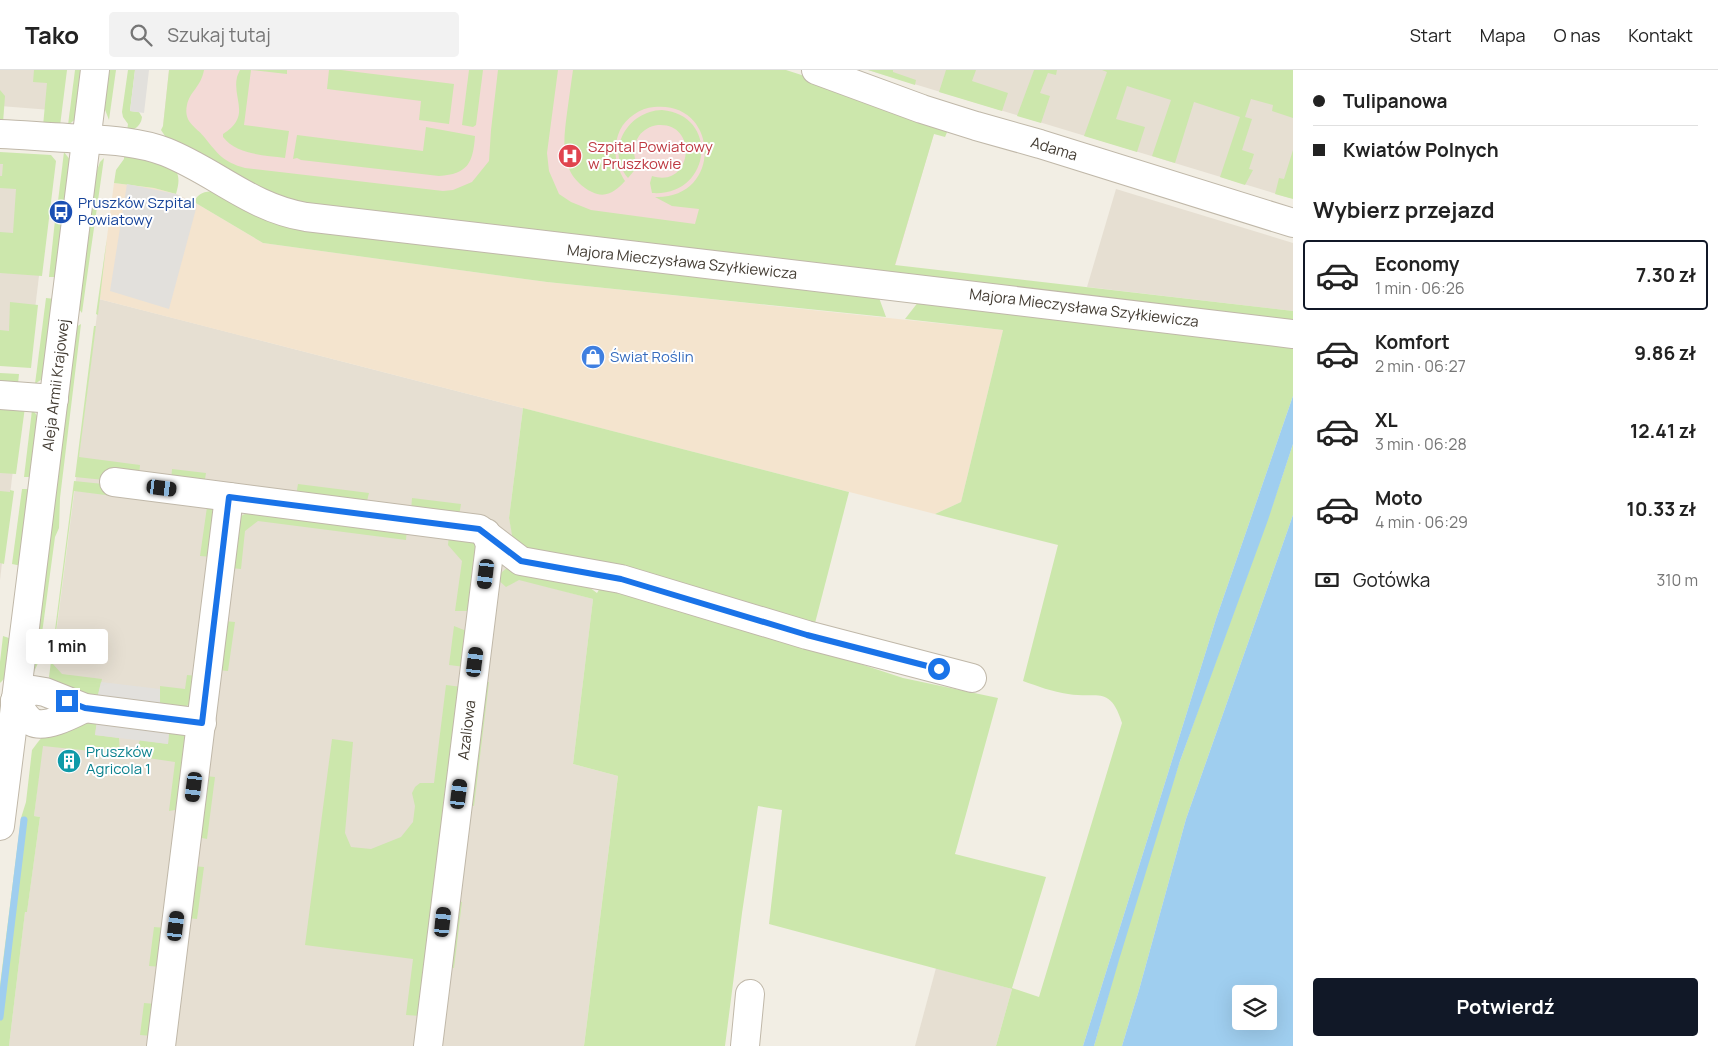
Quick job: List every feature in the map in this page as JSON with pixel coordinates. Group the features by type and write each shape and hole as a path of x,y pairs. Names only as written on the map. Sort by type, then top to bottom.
{"street":[{"name":"Aleja Armii Krajowej","path":"0,826 8,700 54,399 95,70"},
{"name":"Adama","path":"816,70 967,124 1040,144 1293,223"},
{"name":"Majora Mieczysława Szyłkiewicza","path":"0,134 114,141 158,150 176,157 255,201 284,213 306,217 1293,334"},
{"path":"0,395 54,399"},
{"path":"114,482 478,528 521,561 621,579 807,635 972,678"},
{"path":"161,1046 229,497"},
{"name":"Azaliowa","path":"428,1046 490,544 486,533"},
{"path":"8,700 33,690 45,692 85,708 202,723"},
{"path":"745,1046 750,994"}],"shaded area":[{"path":"0,70 65,70 51,110 0,106"},
{"path":"135,70 149,70 144,113 130,111"},
{"name":"Szpital Powiatowy w Pruszkowie","path":"169,70 727,70 934,133 895,266 249,178 163,126"},
{"path":"868,70 1293,70 1293,189 1290,198"},
{"path":"0,164 42,166 39,276 28,367 0,365"},
{"path":"114,183 154,188 176,194 194,202 263,243 547,282 1003,330 961,502 935,514 99,299"},
{"path":"127,184 176,194 197,205 169,309 110,291"},
{"path":"1116,189 1293,243 1293,311 1087,287"},
{"path":"99,299 523,408 509,518 514,541 515,582 519,579 593,599 573,764 618,776 584,1046 9,1046 25,911 27,911 40,817 34,816 43,736"},
{"path":"0,426 18,427 0,580"},
{"path":"101,682 160,689 160,707 97,699"},
{"path":"97,721 169,732 168,744 95,735"},
{"path":"936,968 1012,989 996,1046 915,1046"}],"green space":[{"path":"34,70 67,70 60,126 43,126 47,83 33,82"},
{"path":"75,70 83,70 77,118 68,125"},
{"path":"108,70 116,70 109,120 104,107"},
{"path":"128,70 135,70 130,111 139,112 142,117 137,127 127,131 128,124 122,112"},
{"name":"Szpital Powiatowy w Pruszkowie","path":"169,70 204,70 203,76 188,100 187,116 218,153 231,163 245,168 443,191 453,190 472,182 489,161 498,70 558,70 547,153 549,171 559,194 571,202 591,210 695,224 699,209 672,206 655,197 677,193 693,183 702,168 705,150 701,133 691,118 676,109 654,107 644,109 626,121 620,130 615,150 617,163 625,181 614,191 602,195 597,194 581,185 574,177 569,167 564,147 573,70 786,70 948,130 945,137 934,134 895,265 1293,311 1293,322 306,206 277,199 167,139 161,130"},
{"path":"240,70 251,70 244,125 289,131 285,158 243,151 223,137 223,134 237,121 239,114 236,85"},
{"path":"251,70 287,70 287,74"},
{"path":"329,70 454,84 449,124 419,120 421,101 327,89"},
{"path":"469,70 483,70 476,125 473,127 462,125"},
{"path":"868,70 893,70 893,72 916,80 915,85"},
{"path":"946,70 976,70 972,81 1008,93 1002,111 939,92"},
{"path":"1034,70 1057,70 1056,75 1048,73 1040,93 1050,96 1041,123 1017,116"},
{"path":"1102,70 1293,70 1293,118 1272,111 1273,105 1251,99 1245,117 1252,119 1242,150 1254,154 1249,169 1253,170 1245,185 1220,177 1240,117 1194,102 1175,163 1152,156 1171,100 1127,86 1116,119 1145,127 1137,152 1084,136 1107,72"},
{"path":"0,90 5,96 3,123 0,123"},
{"path":"662,110 681,115 693,126 700,140 701,155 697,170 687,182 672,191 652,193 650,183 652,176 666,177 676,173 683,165 686,154 685,143 680,134 671,127 658,125 650,127 643,132 634,147 634,155 638,166 628,178 621,167 620,144 630,124 650,112"},
{"path":"426,127 475,136 473,153 463,170 439,176 293,159 297,135 423,151"},
{"path":"1293,150 1293,199 1275,194 1279,178 1284,179"},
{"path":"0,152 51,155 56,161 42,276 0,273 0,232 13,233 16,189 0,188 3,164 0,164"},
{"path":"64,152 71,161 66,202 58,201"},
{"path":"124,153 175,168 178,175 176,194 154,188 114,183 116,170 124,159"},
{"path":"104,158 82,313 79,309 95,176 100,162"},
{"path":"214,191 878,295 886,317 547,282 263,243 194,202 202,193"},
{"path":"55,220 64,221 58,275 49,277"},
{"path":"107,238 98,315 96,314"},
{"path":"46,298 55,299 45,373 42,379 35,384"},
{"path":"919,301 1293,345 1293,396 1216,619 1083,1046 996,1046 1012,989 769,924 782,810 758,806 725,1046 584,1046 618,776 573,764 593,599 519,580 506,587 497,579 508,567 582,582 597,593 600,588 610,582 903,678 998,698 955,854 1046,877 1012,988 1039,997 1122,723 1113,703 1108,698 1095,695 1062,693 1023,681 1058,545 935,514 961,502 1003,330 905,319"},
{"path":"10,302 38,305 31,368 0,366 0,330 9,331"},
{"path":"81,324 60,498 59,528 55,537 38,663 34,672 76,327"},
{"path":"94,326 96,326 79,457 140,465 139,477 114,481 75,477"},
{"path":"0,373 19,374 18,384 0,384"},
{"path":"0,406 25,407 16,474 0,473"},
{"path":"523,408 849,492 814,627 515,552 509,518"},
{"path":"32,410 39,420 33,474 29,477 24,477"},
{"path":"1293,444 1293,515 1186,819 1122,1046 1094,1046 1135,902 1168,796"},
{"path":"172,469 206,473 204,485 171,481"},
{"path":"74,481 113,485 160,496 160,502 74,491 52,663 62,674 102,679 97,699 52,681 49,677"},
{"path":"298,484 369,493 366,505 296,496"},
{"path":"22,489 27,489 31,493 22,566 12,564"},
{"path":"10,490 14,491 4,564 0,563 0,491 10,492"},
{"path":"412,498 461,504 459,516 411,510"},
{"path":"191,499 212,507 214,512 212,557 200,556 207,507 188,506"},
{"path":"249,512 407,529 406,540 258,521 245,531 241,569 231,568 236,522 241,516"},
{"path":"449,535 474,542 478,550 472,611 455,611 462,561 448,545"},
{"path":"224,621 235,622 228,671 218,670"},
{"path":"454,626 469,632 465,667 449,665"},
{"path":"3,636 12,639 8,669 0,683 0,662"},
{"path":"187,675 198,676 192,702 184,708 160,707 160,686 185,689"},
{"path":"482,682 489,682 474,806 467,805"},
{"path":"446,685 462,687 421,1016 406,1015 413,959 305,945 332,739 353,742 345,833 351,847 371,849 401,837 413,822 415,806 412,793 415,787 420,783 434,783"},
{"path":"89,719 97,721 95,735 119,738 120,754 43,746 34,816 40,817 27,912 25,912 9,1046 0,1046 0,985 21,818 26,802 32,750 43,736"},
{"path":"169,732 180,732 187,738 181,809 169,811 175,762 134,756 140,740 168,744"},
{"path":"205,776 215,777 207,839 197,837"},
{"path":"193,866 204,867 197,919 187,918"},
{"path":"456,901 462,902 454,968 447,967"},
{"path":"154,927 166,928 161,967 149,966"},
{"path":"144,1003 156,1004 153,1036 140,1035"}],"water":[{"path":"1293,396 1293,444 1268,520 1180,761 1094,1046 1083,1046 1216,619"},
{"path":"1293,515 1293,1046 1122,1046 1186,819"}],"waterway":[{"path":"0,1017 24,820"}],"place":[{"name":"Szpital Powiatowy w Pruszkowie","path":"570,156"},
{"name":"Pruszków Szpital Powiatowy","path":"61,212"},
{"name":"Świat Roślin","path":"593,357"},
{"name":"Pruszków Agricola 1","path":"69,761"}],"route":[{"path":"67,701 85,708 202,723 229,497 479,529 483,530 521,561 621,579 807,635 939,669"}]}
